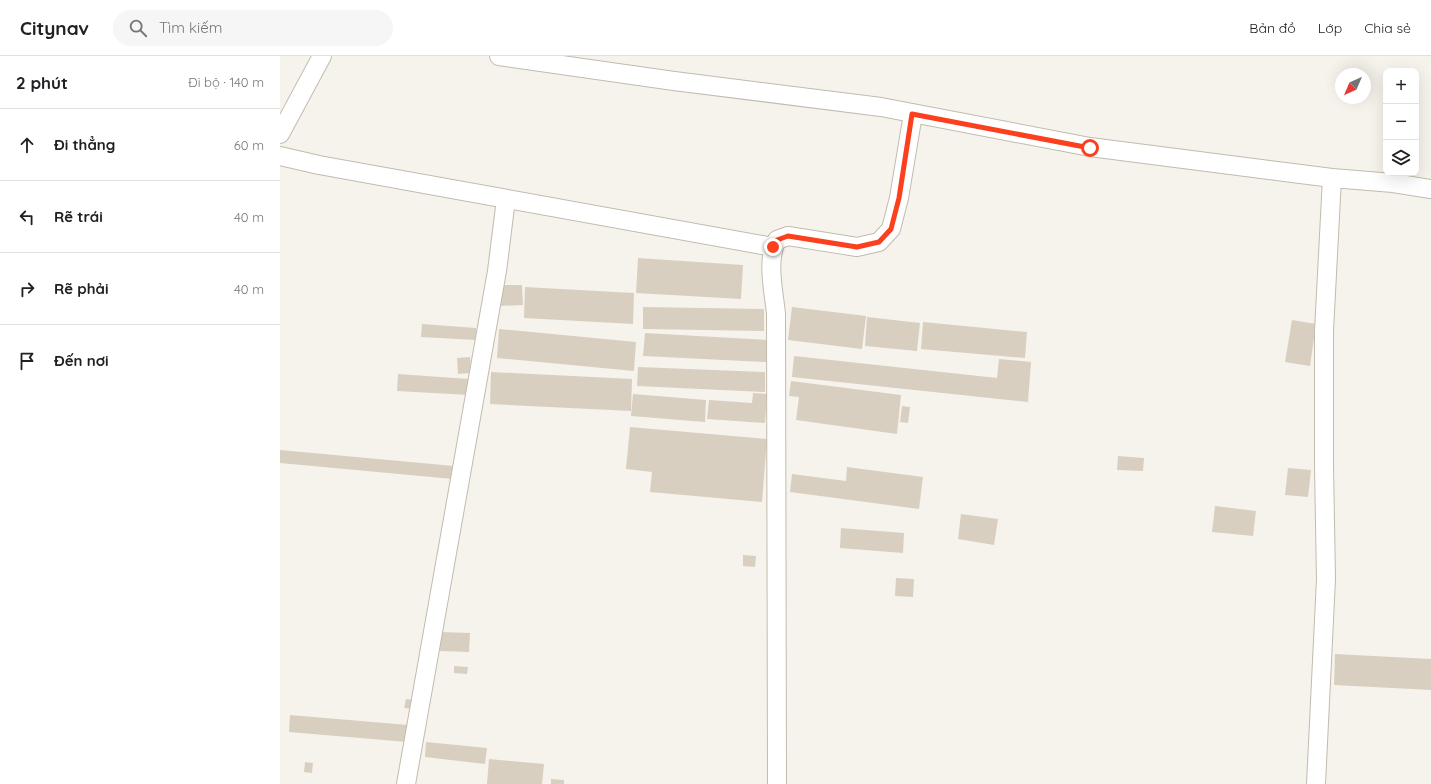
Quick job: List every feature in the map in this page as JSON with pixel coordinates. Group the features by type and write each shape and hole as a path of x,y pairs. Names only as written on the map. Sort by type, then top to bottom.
{"street":[{"path":"280,134 322,56"},
{"path":"498,56 674,82 881,108 1090,148 1332,178 1393,183 1431,189"},
{"path":"777,784 776,314 772,264 773,247 777,240 788,236 857,247 879,242 891,229 899,198 912,114"},
{"path":"280,156 319,165 773,247"},
{"path":"1316,784 1326,579 1324,331 1332,178"},
{"path":"406,784 497,271 506,199"}],"building":[{"path":"638,258 743,265 741,299 636,293"},
{"path":"498,285 522,285 523,305 499,306"},
{"path":"525,287 634,293 633,324 524,318"},
{"path":"643,307 764,309 764,331 643,329"},
{"path":"792,307 866,316 862,349 788,340"},
{"path":"867,317 920,323 917,351 865,346"},
{"path":"1292,320 1316,324 1310,366 1285,362"},
{"path":"923,322 1027,332 1025,358 921,349"},
{"path":"422,324 476,328 476,340 421,337"},
{"path":"499,329 636,342 634,371 497,358"},
{"path":"645,333 767,340 766,362 643,356"},
{"path":"794,356 997,378 999,359 1031,362 1028,402 792,377"},
{"path":"470,357 471,373 458,374 457,358"},
{"path":"638,367 765,372 765,392 637,386"},
{"path":"491,372 632,379 631,411 490,404"},
{"path":"398,374 469,379 468,395 397,391"},
{"path":"791,381 901,395 897,434 796,420 799,397 789,396"},
{"path":"753,393 767,394 765,423 707,419 709,400 752,403"},
{"path":"633,394 706,400 705,422 631,416"},
{"path":"902,406 910,407 908,423 900,422"},
{"path":"630,427 767,439 762,502 650,492 652,472 626,469"},
{"path":"280,450 454,466 453,479 280,463"},
{"path":"1118,456 1144,458 1143,471 1117,470"},
{"path":"847,467 923,477 919,509 790,492 792,474 846,481"},
{"path":"1288,468 1311,470 1308,497 1285,495"},
{"path":"1215,506 1256,511 1253,536 1212,532"},
{"path":"961,514 998,519 994,545 958,539"},
{"path":"841,528 904,533 903,553 840,548"},
{"path":"743,555 756,556 755,567 743,566"},
{"path":"896,578 914,579 913,597 895,596"},
{"path":"441,632 470,633 469,652 440,651"},
{"path":"1335,654 1431,659 1431,690 1334,685"},
{"path":"454,666 468,667 467,674 454,673"},
{"path":"406,699 415,700 413,709 404,708"},
{"path":"290,715 408,725 407,742 289,732"},
{"path":"426,742 487,748 485,764 425,757"},
{"path":"489,759 544,764 542,784 487,784"},
{"path":"305,762 313,763 312,773 304,772"},
{"path":"551,779 564,780 564,784 551,784"}],"route":[{"path":"773,247 777,240 788,236 857,247 879,242 891,229 899,198 912,114 1090,148"}]}
